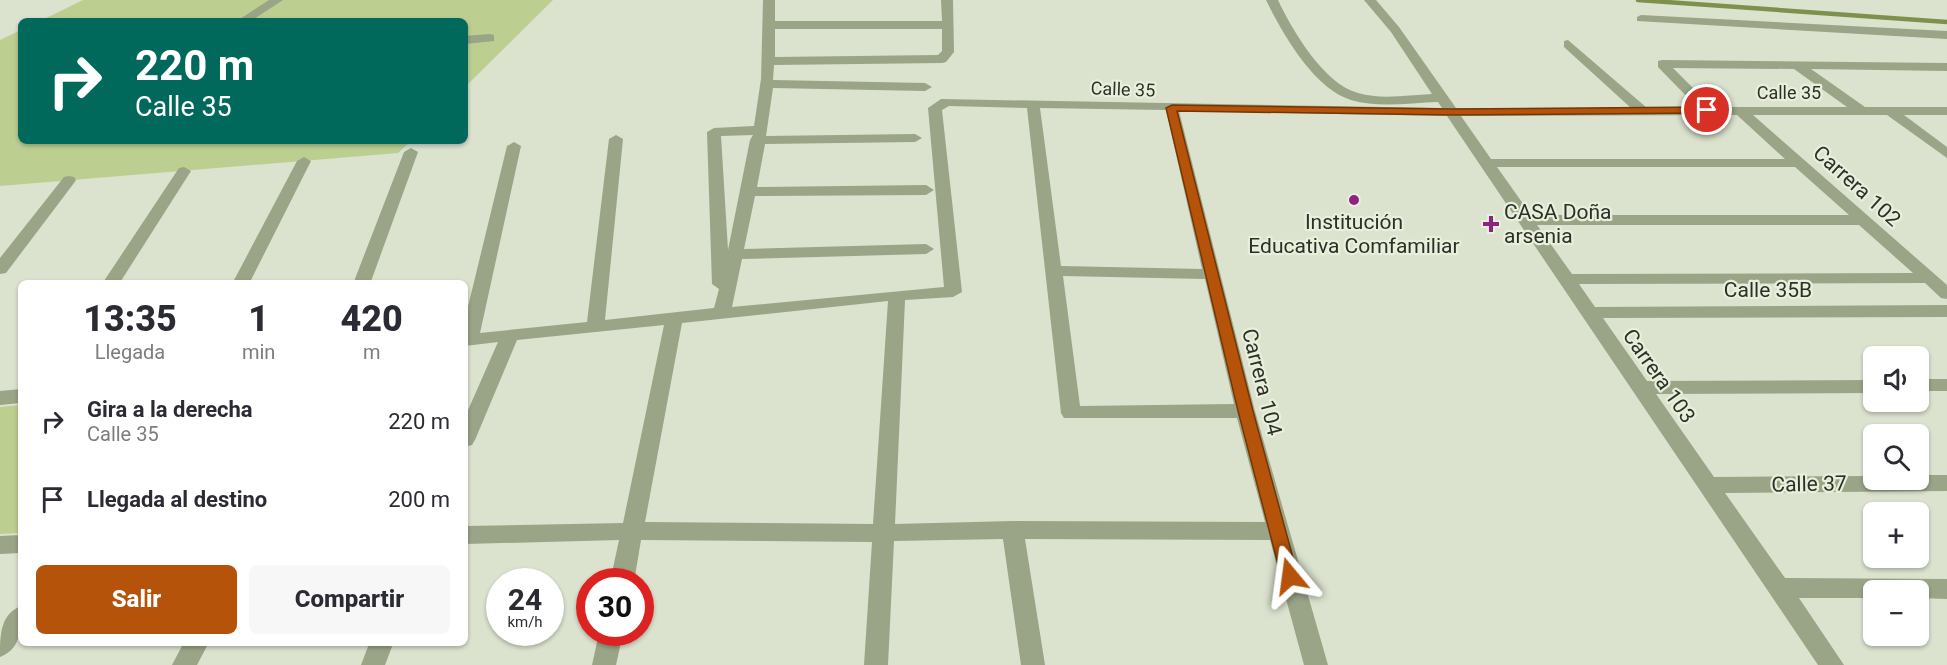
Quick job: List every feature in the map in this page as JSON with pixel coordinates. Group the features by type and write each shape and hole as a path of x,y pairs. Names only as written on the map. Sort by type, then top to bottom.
{"street":[{"path":"248,18 277,0"},
{"path":"722,313 768,84 769,0"},
{"path":"769,61 937,61 946,57 947,0"},
{"path":"1272,0 1303,54 1345,93 1378,99 1446,105"},
{"name":"Carrera 103","path":"1370,0 1395,30 1832,665"},
{"path":"1641,19 1947,35"},
{"path":"770,25 948,25"},
{"path":"468,40 490,38"},
{"path":"1569,44 1642,110"},
{"path":"1707,110 1662,64 1947,67"},
{"path":"1796,65 1860,110"},
{"path":"768,84 925,87"},
{"name":"Calle 35","path":"897,295 952,292 935,108 946,102 1172,108 1446,105 1642,110 1947,111"},
{"path":"1033,104 1071,413 1245,411"},
{"name":"Carrera 104","path":"1172,108 1276,531 1316,665"},
{"name":"Carrera 102","path":"1739,110 1947,294"},
{"path":"1889,110 1947,154"},
{"path":"722,313 714,132 915,138"},
{"path":"595,328 616,140"},
{"path":"468,336 514,146"},
{"path":"363,280 411,152"},
{"path":"242,280 304,161"},
{"path":"1485,163 1799,163"},
{"path":"113,280 184,171"},
{"path":"0,269 69,180"},
{"path":"747,192 926,190"},
{"path":"1524,220 1863,220"},
{"path":"734,254 926,249"},
{"path":"1054,271 1211,274"},
{"path":"1565,279 1929,278"},
{"path":"468,340 897,295 876,665"},
{"name":"Calle 35B","path":"1589,313 1947,311"},
{"path":"625,568 674,320"},
{"path":"468,433 509,337"},
{"path":"1929,385 1947,385"},
{"path":"1640,388 1863,386"},
{"path":"0,398 18,396"},
{"name":"Calle 37","path":"1707,485 1947,483"},
{"path":"1013,530 1033,665"},
{"path":"468,535 633,531 882,533 1013,530 1276,531"},
{"path":"0,545 18,544"},
{"path":"1779,588 1947,589"},
{"path":"0,646 18,620"},
{"path":"184,665 195,646"},
{"path":"373,665 380,646"},
{"path":"604,665 608,646"}],"green space":[{"path":"83,0 553,0 468,84 468,18 46,18"},
{"path":"18,31 18,144 408,144 398,153 0,186 0,40"},
{"path":"18,405 18,533 0,534 0,407"}],"waterway":[{"path":"1638,0 1947,22"}],"place":[{"name":"Institución Educativa Comfamiliar","path":"1354,200"},
{"name":"CASA Doña arsenia","path":"1491,224"}],"route":[{"path":"1290,576 1245,411 1172,108 1451,112 1707,110"}]}
